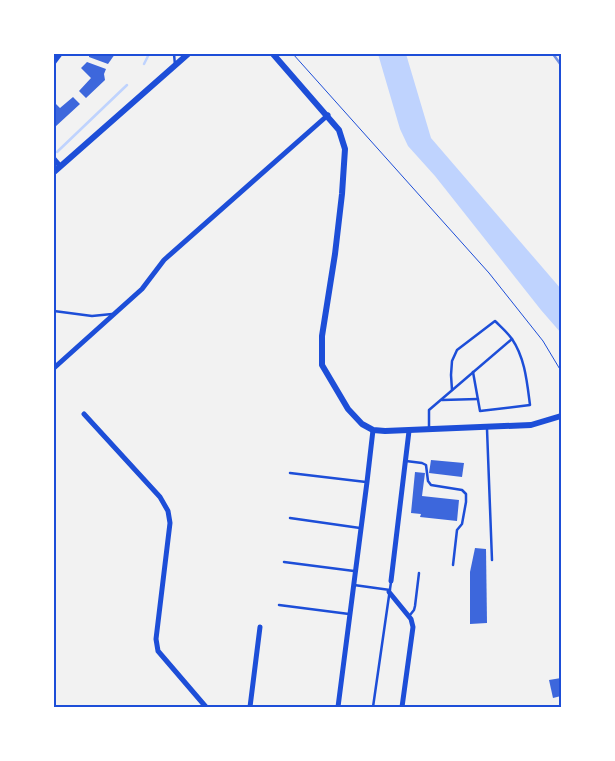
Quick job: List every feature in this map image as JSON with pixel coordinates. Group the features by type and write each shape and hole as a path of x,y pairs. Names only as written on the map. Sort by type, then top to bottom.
{"street":[{"path":"54,62 60,54"},
{"path":"54,172 188,54"},
{"path":"273,54 328,115 339,130 345,149 335,254 322,336 322,365 348,409 362,424 373,430 385,432 531,425 561,416"},
{"path":"54,368 142,289 164,260 328,115"},
{"path":"54,159 60,166"},
{"path":"84,414 160,497 168,511 170,523 156,639 158,651 206,707"},
{"path":"338,707 373,430"},
{"path":"391,581 409,431"},
{"path":"390,591 409,616 413,627 402,707"},
{"path":"250,707 260,627"}],"lane":[{"path":"174,54 175,66"},
{"path":"54,311 92,316 116,314"},
{"path":"452,390 452,361 457,350 495,321 512,338 525,368 530,405 480,411 473,372"},
{"path":"429,430 429,410 512,338"},
{"path":"441,400 478,399"},
{"path":"487,427 492,560"},
{"path":"406,461 426,465 428,481 431,485 462,490 466,494 462,524 456,530 453,565"},
{"path":"290,473 367,482"},
{"path":"290,518 361,528"},
{"path":"284,562 356,571"},
{"path":"409,616 416,606 419,573"},
{"path":"373,707 391,581"},
{"path":"354,585 390,591"},
{"path":"280,605 350,614"}],"path":[{"path":"293,54 489,273 543,341 561,371"}],"water":[{"path":"378,54 406,54 431,138 561,289 561,333 435,176 408,146 400,129"}],"building":[{"path":"89,54 115,54 108,64 89,57"},
{"path":"87,62 106,69 104,74 105,80 86,98 79,91 91,78 81,68"},
{"path":"73,97 80,104 55,127 54,102 60,108"},
{"path":"431,460 464,463 462,477 429,473"},
{"path":"415,472 425,473 422,496 459,500 457,521 420,517 421,514 411,513"},
{"path":"475,548 486,549 487,623 470,624 470,572"},
{"path":"561,678 561,696 553,698 549,680"}],"waterway":[{"path":"144,64 149,54"},
{"path":"57,152 127,85"}],"railway":[{"path":"553,54 561,65"}]}
